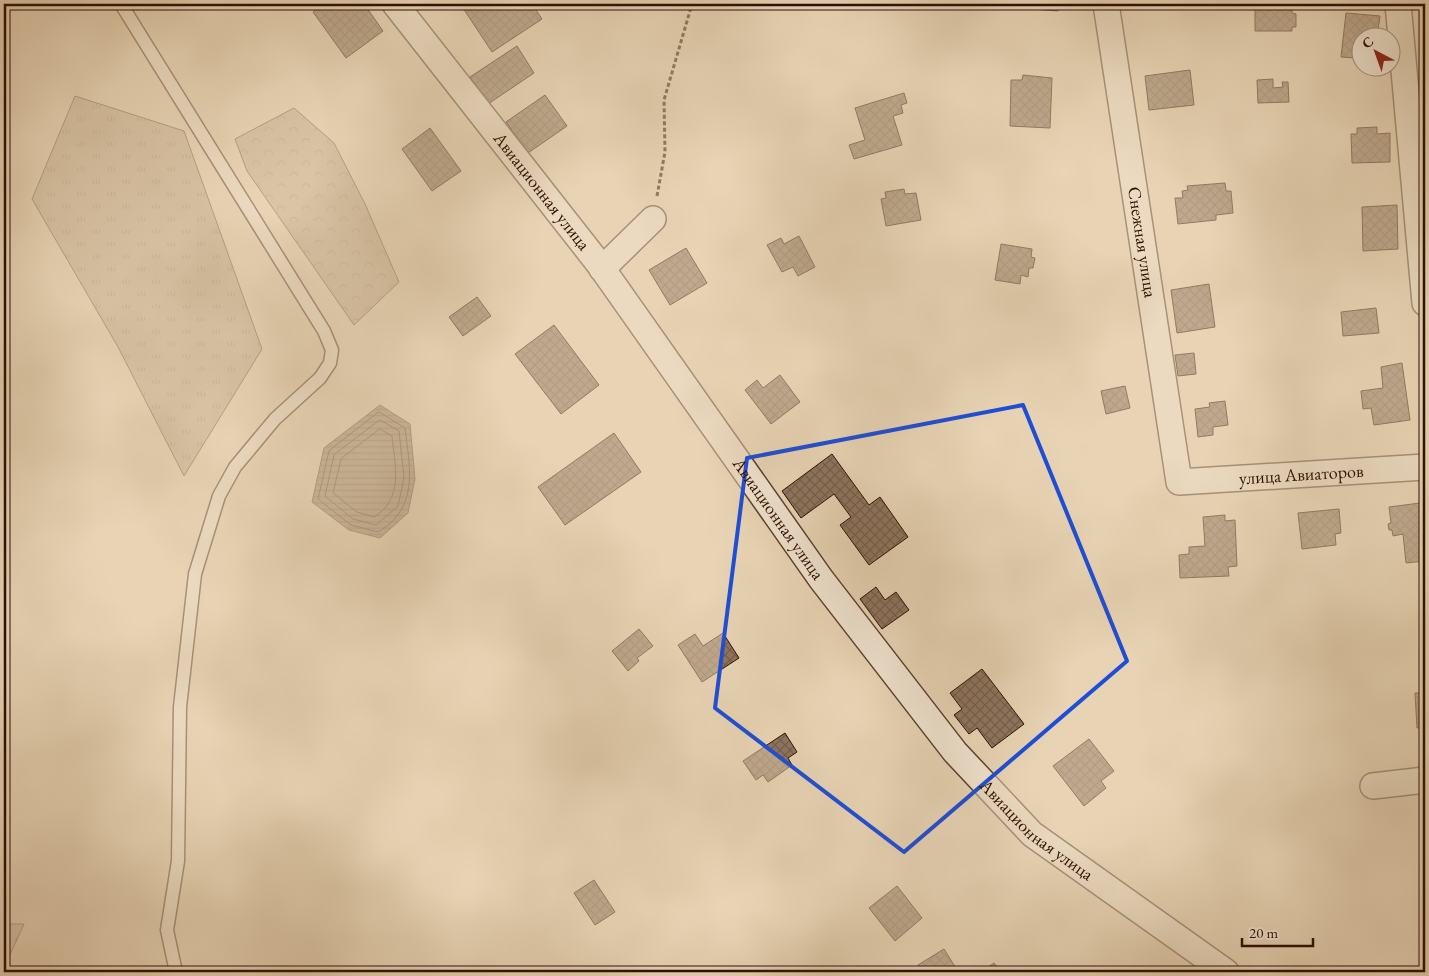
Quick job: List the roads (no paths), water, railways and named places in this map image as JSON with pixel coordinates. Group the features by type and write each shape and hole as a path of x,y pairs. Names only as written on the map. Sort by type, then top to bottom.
{"street":[{"name":"Авиационная улица","path":"395,4 602,269 821,579 955,752 1032,834 1226,972"},
{"name":"Снежная улица","path":"1106,4 1179,482"},
{"path":"1398,4 1425,303"},
{"path":"602,269 653,218"},
{"name":"улица Авиаторов","path":"1179,482 1425,467"},
{"path":"1373,786 1425,780"}],"lane":[{"path":"121,4 324,331 332,350 330,363 320,378 275,419 235,467 219,496 195,574 180,708 178,861 167,930 176,972"}],"water":[{"path":"380,405 410,424 415,479 408,513 380,538 349,530 312,502 324,448"}]}
